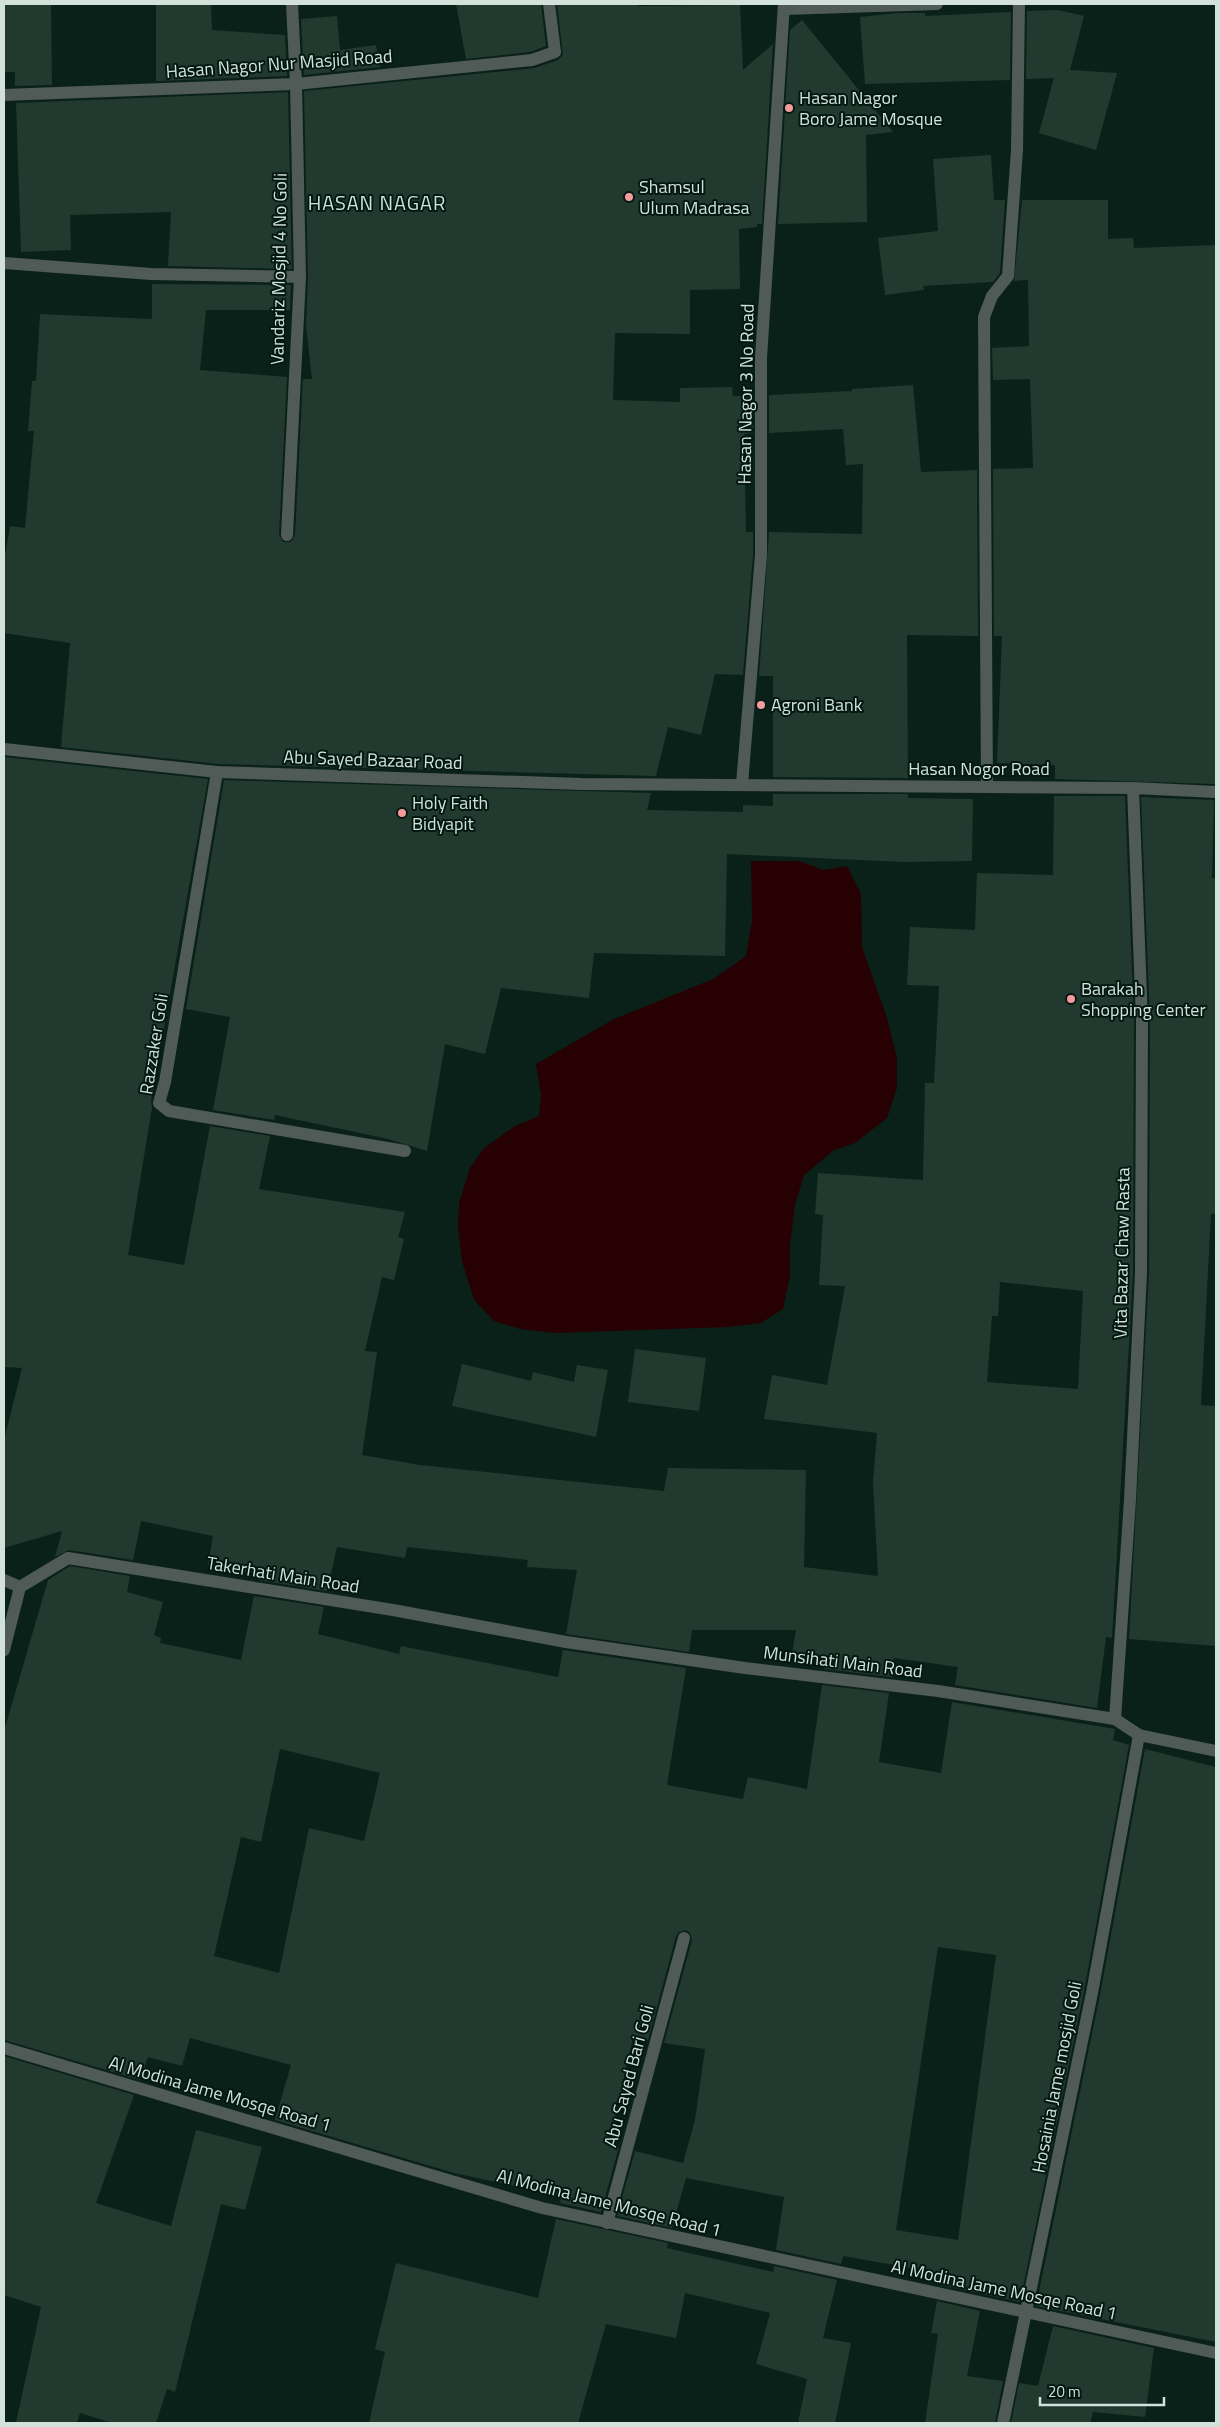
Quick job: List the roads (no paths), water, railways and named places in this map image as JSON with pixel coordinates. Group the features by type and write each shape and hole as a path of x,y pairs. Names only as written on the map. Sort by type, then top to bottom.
{"street":[{"name":"Vandariz Mosjid 4 No Goli","path":"286,535 300,276 296,84 292,4"},
{"name":"Hasan Nagor Nur Masjid Road","path":"4,95 296,84 532,60 554,52 549,4"},
{"path":"784,7 937,4"},
{"path":"987,787 984,317 992,296 1008,276 1017,150 1019,4"},
{"name":"Hasan Nagor 3 No Road","path":"742,784 761,555 761,358 784,7"},
{"path":"4,263 151,274 300,276"},
{"name":"Abu Sayed Bazaar Road","path":"4,749 217,772 582,784 742,784"},
{"name":"Razzaker Goli","path":"217,772 165,1082 159,1102 169,1111 405,1151"},
{"name":"Hasan Nogor Road","path":"742,784 1133,788 1216,792"},
{"name":"Vita Bazar Chaw Rasta","path":"1114,1719 1130,1500 1142,1272 1142,1021 1133,788"},
{"name":"Takerhati Main Road","path":"20,1587 68,1558 393,1610 566,1642"},
{"path":"4,1580 20,1587 4,1650"},
{"name":"Munsihati Main Road","path":"566,1642 745,1668 938,1691 1114,1719"},
{"path":"1114,1719 1139,1736 1216,1752"},
{"name":"Hosainia Jame mosjid Goli","path":"1002,2423 1027,2313 1092,1993 1139,1736"},
{"name":"Abu Sayed Bari Goli","path":"607,2223 684,1938"},
{"name":"Al Modina Jame Mosqe Road 1","path":"4,2048 542,2208 1216,2353"}],"place":[{"name":"Hasan Nagor Boro Jame Mosque","path":"789,108"},
{"name":"Shamsul Ulum Madrasa","path":"629,197"},
{"name":"Agroni Bank","path":"761,705"},
{"name":"Holy Faith Bidyapit","path":"402,813"},
{"name":"Barakah Shopping Center","path":"1071,999"}],"district":[{"name":"HASAN NAGAR","path":"377,203"}]}
